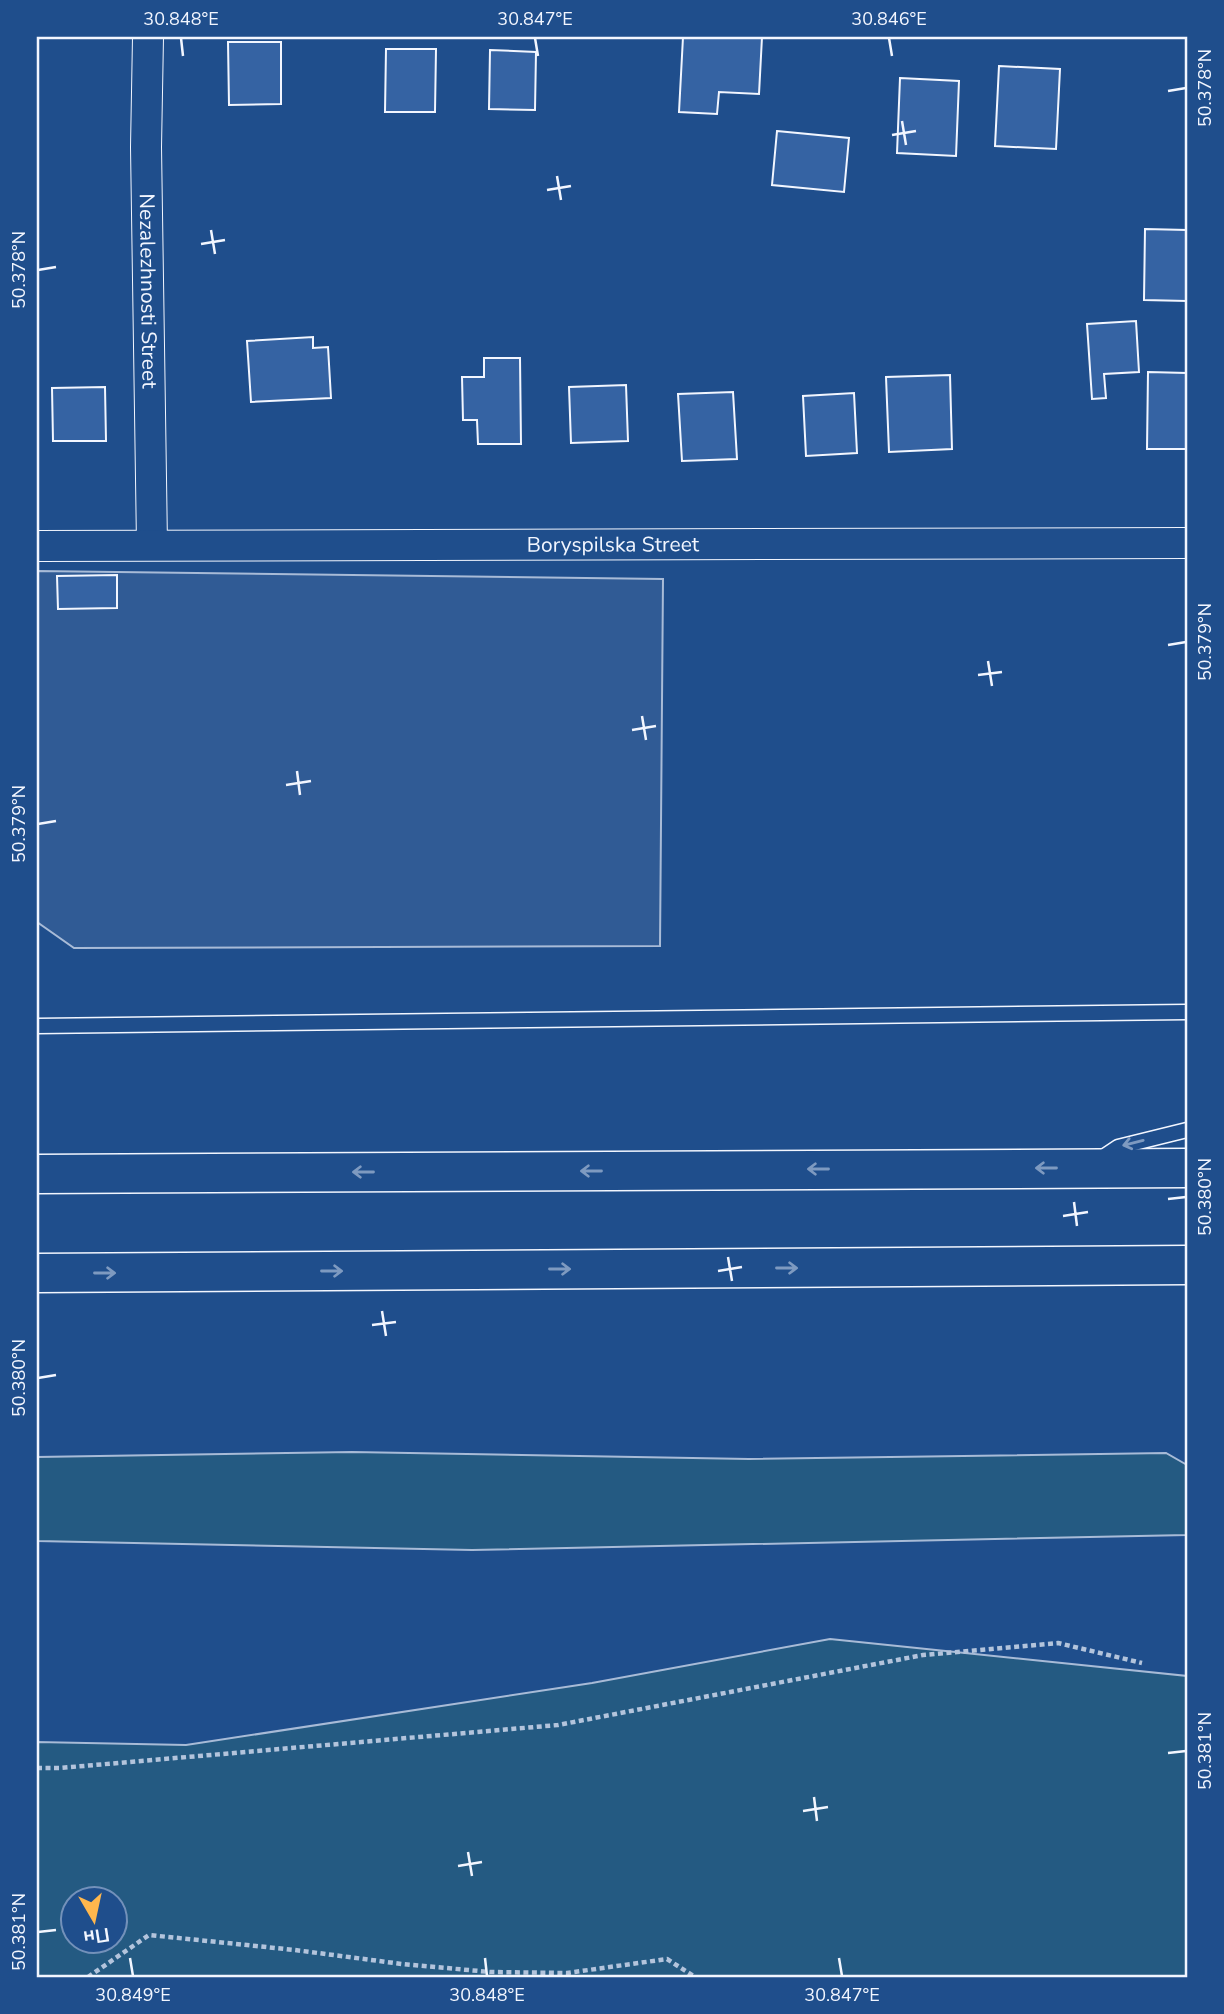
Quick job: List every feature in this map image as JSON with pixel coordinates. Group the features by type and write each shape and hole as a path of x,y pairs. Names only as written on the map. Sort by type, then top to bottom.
{"highway":[{"path":"37,1174 1187,1168"},
{"path":"37,1273 1187,1265"}],"street":[{"name":"Nezalezhnosti Street","path":"148,37 146,146 152,545"},
{"name":"Boryspilska Street","path":"37,546 1187,543"}],"lane":[{"path":"37,1026 1187,1012"},
{"path":"1084,1168 1118,1147 1187,1130"}],"path":[{"path":"37,1768 558,1725 923,1655 1058,1643 1142,1663"},
{"path":"88,1977 149,1935 490,1972 567,1973 667,1959 695,1977"}],"shaded area":[{"path":"37,571 663,579 660,946 74,948 37,922"},
{"path":"352,1452 749,1459 1166,1453 1187,1465 1187,1535 472,1550 37,1541 37,1457"},
{"path":"830,1639 1187,1676 1187,1977 37,1977 37,1742 186,1745 592,1683"}],"building":[{"path":"683,37 762,37 759,94 719,92 717,114 679,112"},
{"path":"228,42 281,42 281,104 229,105"},
{"path":"386,49 436,49 435,112 385,112"},
{"path":"490,50 536,52 535,110 489,109"},
{"path":"999,66 1060,69 1056,149 995,146"},
{"path":"900,78 959,81 956,156 897,153"},
{"path":"777,131 849,138 844,192 772,185"},
{"path":"1145,229 1187,230 1187,301 1144,300"},
{"path":"1136,321 1139,372 1104,374 1106,398 1092,399 1087,324"},
{"path":"313,337 313,348 328,347 331,398 251,402 247,341"},
{"path":"484,358 520,358 521,444 478,444 477,420 463,420 462,377 484,377"},
{"path":"1148,372 1187,373 1187,449 1147,449"},
{"path":"950,375 952,449 889,452 886,377"},
{"path":"626,385 628,441 571,443 569,387"},
{"path":"105,387 106,441 53,441 52,388"},
{"path":"733,392 737,459 682,461 678,394"},
{"path":"854,393 857,453 806,456 803,396"},
{"path":"117,575 117,608 58,609 57,576"}]}
